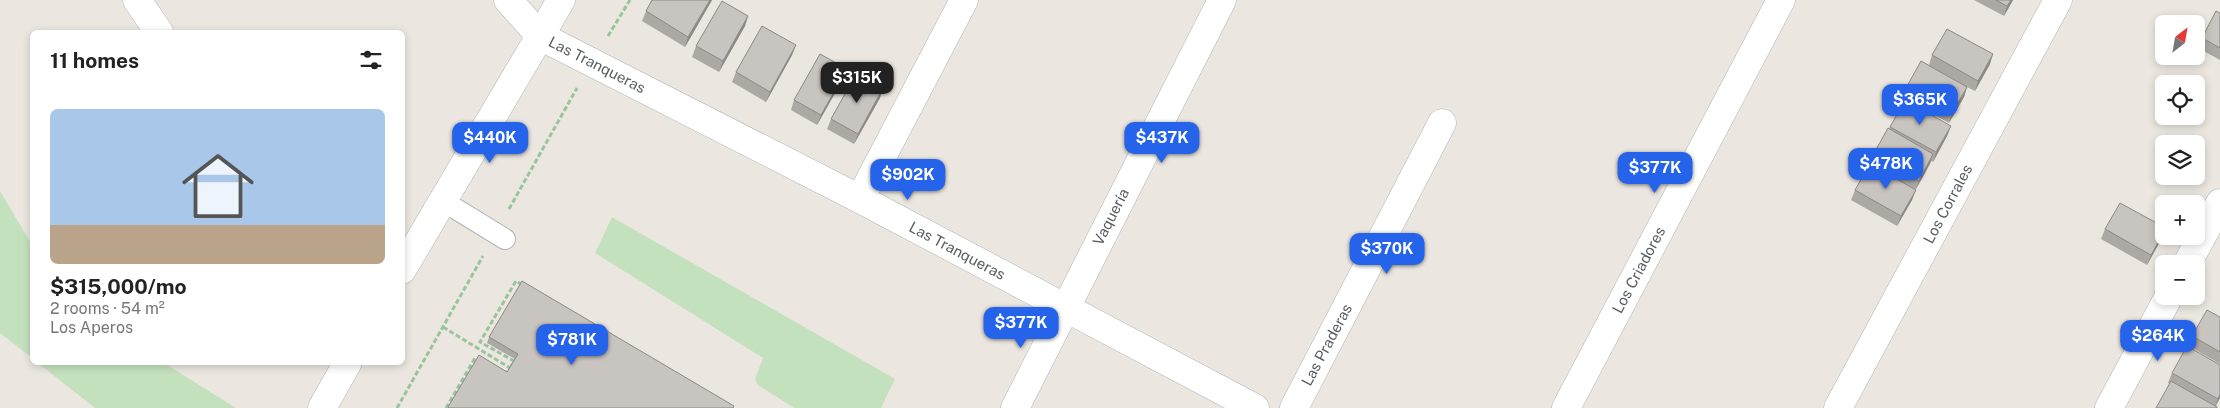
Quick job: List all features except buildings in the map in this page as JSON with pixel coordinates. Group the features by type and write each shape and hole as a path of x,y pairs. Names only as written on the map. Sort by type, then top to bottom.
{"street":[{"path":"137,0 158,30"},
{"name":"Las Tranqueras","path":"508,0 540,36 860,199 1255,408"},
{"path":"405,265 561,0"},
{"path":"860,199 964,0"},
{"name":"Vaquería","path":"1016,408 1222,0"},
{"name":"Los Criadores","path":"1566,408 1781,0"},
{"name":"Los Corrales","path":"1838,408 2058,0"},
{"name":"Las Praderas","path":"1294,408 1442,123"},
{"path":"2192,255 2220,203"},
{"path":"2109,408 2165,305"},
{"path":"322,408 346,365"}],"lane":[{"path":"443,201 500,236"}],"path":[{"path":"397,408 443,326 500,236 592,62 630,0"},
{"path":"497,371 505,375 514,361 480,342 516,281 525,286"},
{"path":"443,326 510,368"},
{"path":"446,408 475,358 482,362"}],"green space":[{"path":"0,191 30,242 30,356 0,333"},
{"path":"612,217 895,379 881,408 794,408 758,385 755,379 763,358 595,253"},
{"path":"41,365 167,365 236,408 95,408"}]}
